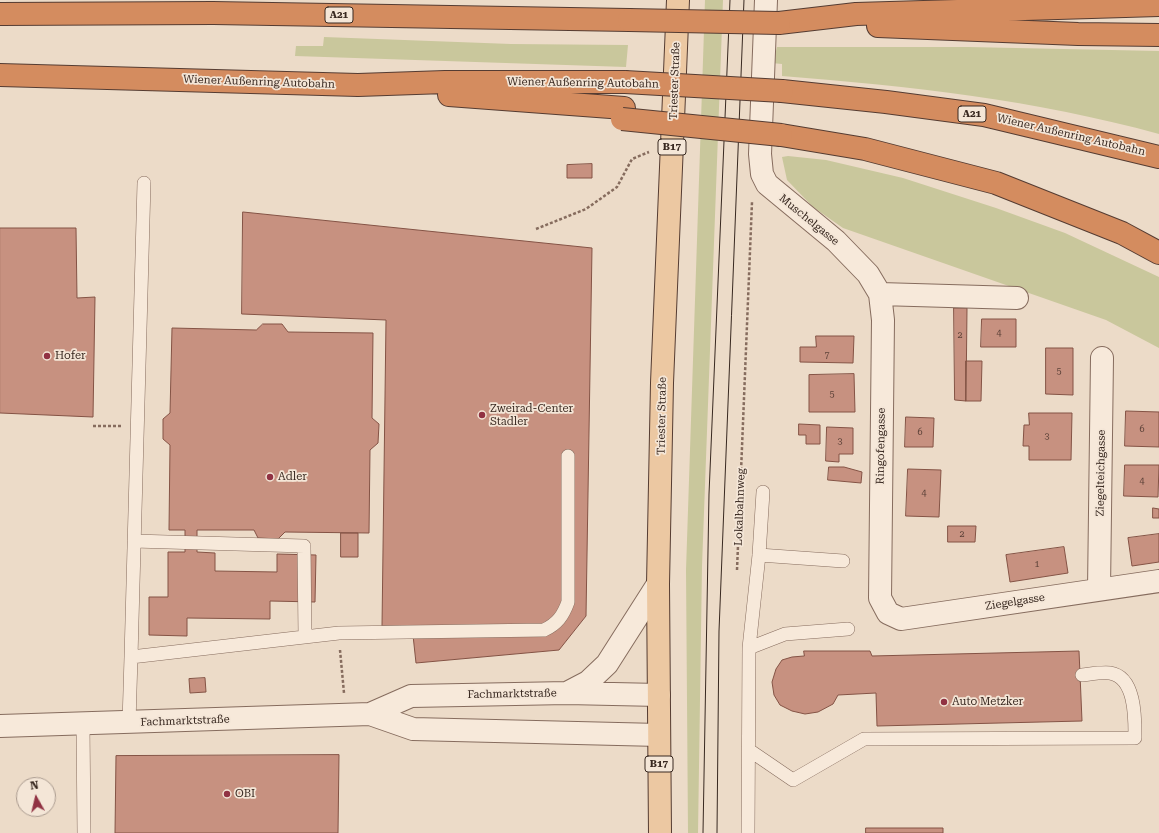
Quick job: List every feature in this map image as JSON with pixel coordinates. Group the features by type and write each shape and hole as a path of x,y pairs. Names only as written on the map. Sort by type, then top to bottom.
{"highway":[{"path":"779,22 856,14 1159,5"},
{"name":"A21","path":"0,14 212,13 779,22 1078,34 1159,35"},
{"name":"Wiener Außenring Autobahn","path":"0,75 358,85 453,82 625,82 782,91 886,102 984,115 1159,157"},
{"path":"358,85 623,114 863,136 954,160 1028,184 1106,213 1159,239"},
{"path":"781,129 996,182 1122,233 1159,253"}],"main road":[{"name":"Triester Straße","path":"660,833 658,584 662,383 678,0"}],"street":[{"path":"766,0 760,154 762,174 767,184"},
{"name":"Muschelgasse","path":"767,184 836,241 868,274 880,294"},
{"path":"880,294 1017,298"},
{"name":"Ringofengasse","path":"880,294 883,320 880,598"},
{"name":"Ziegelteichgasse","path":"1099,589 1102,358"},
{"name":"Ziegelgasse","path":"880,598 888,613 901,619 1159,581"},
{"path":"567,693 588,682 607,664 658,584"},
{"name":"Fachmarktstraße","path":"0,726 370,714 411,696 567,693 659,695"},
{"name":"Fachmarktstraße","path":"370,714 413,729 659,735"}],"lane":[{"path":"129,723 144,183"},
{"path":"131,657 339,633 544,630 554,625 564,615 568,602 568,456"},
{"path":"748,833 749,648 759,555 763,492"},
{"path":"134,541 304,546 305,637"},
{"path":"759,555 843,561"},
{"path":"749,648 785,634 848,629"},
{"path":"749,750 793,780 864,739 1135,738 1132,695 1124,680 1111,673 1082,675"},
{"path":"83,724 84,833"}],"path":[{"path":"536,229 586,209 617,187 632,160 646,152 672,154"},
{"name":"Lokalbahnweg","path":"737,578 752,199 767,184"},
{"path":"93,426 108,425"},
{"path":"341,653 346,715"}],"shaded area":[{"path":"705,0 723,0 702,566 698,833 688,833 686,570"},
{"path":"324,37 511,44 628,45 626,67 295,56 296,46 323,46"},
{"path":"777,47 968,47 1159,51 1159,134 1113,122 1019,103 878,84 782,76 782,64 771,63 772,51 776,51"},
{"path":"788,156 826,160 903,178 996,208 1065,233 1159,277 1159,348 1106,320 843,228 813,207 787,180 782,157"}],"building":[{"path":"592,164 592,178 567,178 567,165"},
{"path":"243,212 592,248 586,616 559,650 416,663 412,626 382,626 386,320 242,314"},
{"name":"Hofer","path":"0,228 76,228 77,298 95,297 93,417 0,413"},
{"path":"954,308 967,308 966,401 955,400"},
{"path":"982,319 1016,319 1016,347 981,347"},
{"name":"Adler","path":"263,324 282,324 288,332 373,333 372,418 379,424 378,443 370,450 369,533 285,532 278,539 258,538 254,530 197,530 197,552 215,553 215,571 277,572 277,554 316,555 315,602 270,601 270,619 187,618 187,636 149,635 149,597 168,597 168,552 185,552 185,530 169,530 170,445 163,439 163,419 170,413 172,328 256,330"},
{"path":"816,336 854,336 853,363 800,362 800,347 816,347"},
{"path":"1046,348 1073,348 1073,395 1046,394"},
{"path":"966,361 982,361 981,401 966,401"},
{"path":"854,374 855,412 809,412 809,375"},
{"path":"1126,411 1159,412 1159,447 1125,446"},
{"path":"1029,413 1072,413 1071,460 1029,460 1029,446 1023,446 1024,425 1029,425"},
{"path":"906,417 934,418 933,447 905,447"},
{"path":"799,424 820,425 820,444 806,444 806,435 799,435"},
{"path":"827,427 853,428 853,454 839,454 839,462 826,461"},
{"path":"1125,465 1159,465 1158,497 1124,496"},
{"path":"829,467 844,467 862,472 861,483 828,480"},
{"path":"908,469 941,470 939,517 906,516"},
{"path":"1153,508 1159,509 1159,518 1153,518"},
{"path":"948,526 976,526 975,542 948,542"},
{"path":"341,533 358,533 358,557 341,557"},
{"path":"1159,534 1159,562 1132,566 1128,538"},
{"path":"1064,547 1068,573 1010,582 1006,555"},
{"path":"804,651 870,651 872,656 1079,651 1082,721 877,726 876,693 838,695 833,704 818,712 805,714 792,711 780,705 774,695 772,682 776,669 782,660 804,656"},
{"path":"205,678 206,692 190,693 189,679"},
{"name":"OBI","path":"339,755 338,833 115,833 116,756"},
{"path":"866,828 943,828 943,833 866,833"}],"tram line":[{"path":"703,833 709,494 730,0"},
{"path":"717,833 719,631 744,0"}],"place":[{"name":"Hofer","path":"47,356"},
{"name":"Zweirad-Center Stadler","path":"482,415"},
{"name":"Adler","path":"270,477"},
{"name":"Auto Metzker","path":"944,702"},
{"name":"OBI","path":"227,794"}]}
